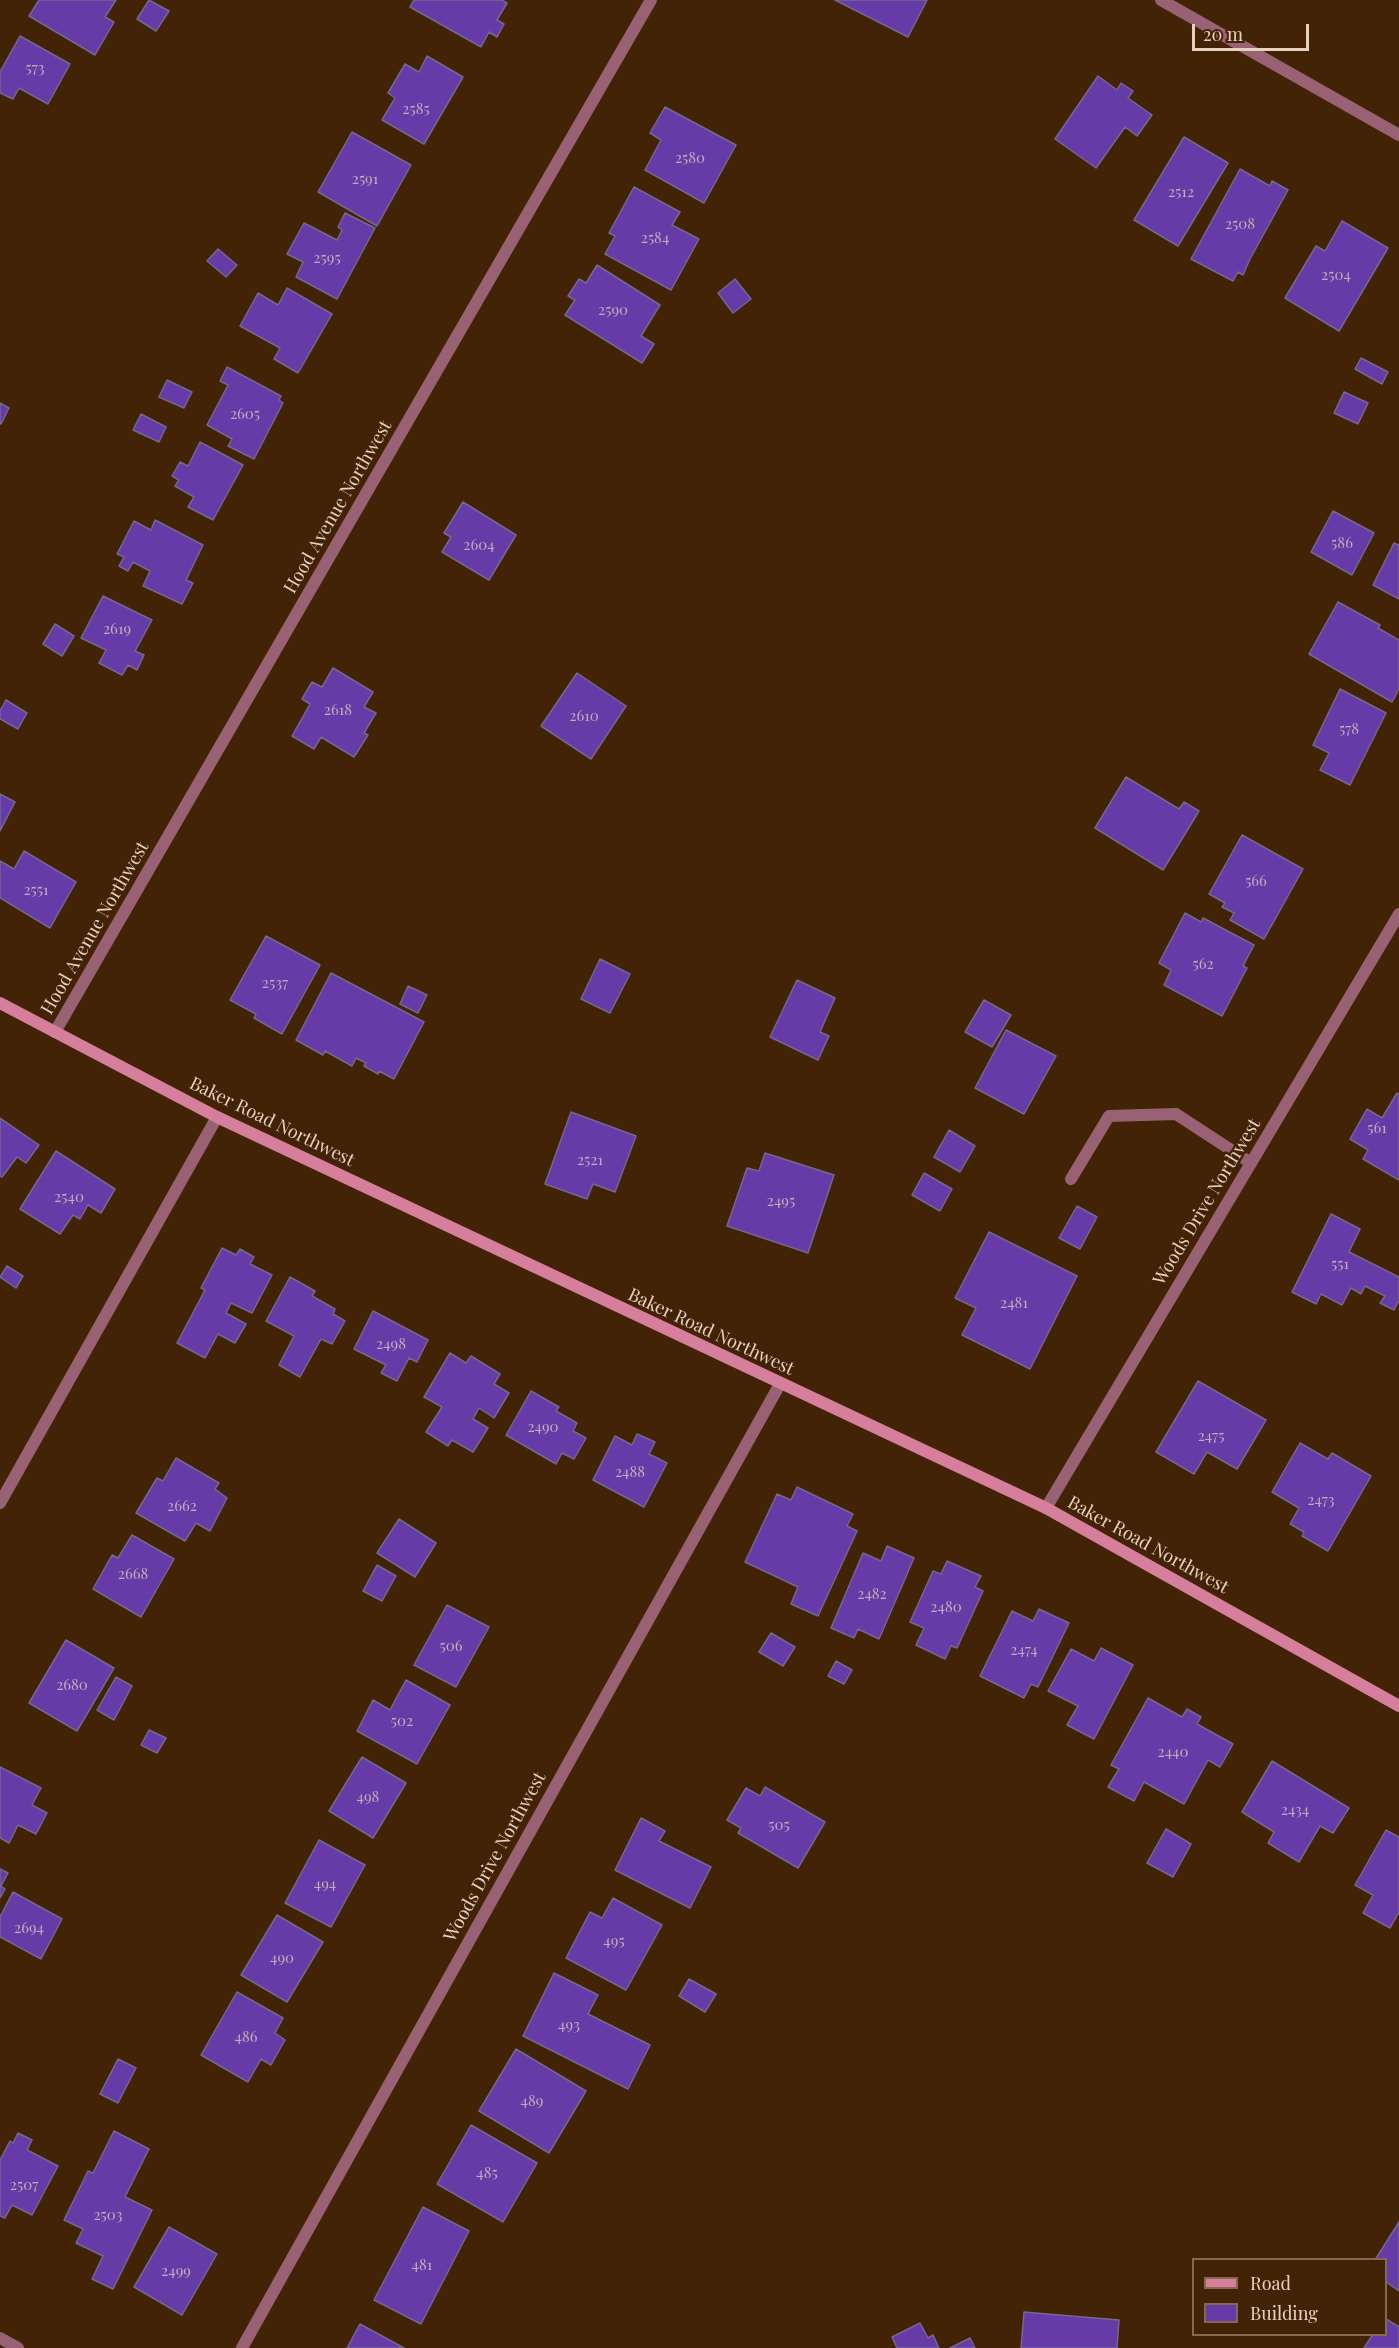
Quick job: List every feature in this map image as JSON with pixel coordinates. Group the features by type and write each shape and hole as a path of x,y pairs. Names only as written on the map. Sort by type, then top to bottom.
{"street":[{"name":"Hood Avenue Northwest","path":"56,1032 651,0"},
{"path":"1161,0 1399,135"},
{"name":"Woods Drive Northwest","path":"1046,1509 1399,914"},
{"name":"Baker Road Northwest","path":"0,1003 217,1117 1046,1509 1399,1706"},
{"path":"1071,1179 1109,1116 1176,1114 1251,1163"},
{"path":"0,1503 217,1117"},
{"name":"Woods Drive Northwest","path":"242,2348 780,1384"},
{"path":"0,2338 18,2348"}],"building":[{"path":"39,0 116,0 105,17 114,22 95,55 29,16"},
{"path":"149,0 169,11 156,31 137,19"},
{"path":"414,0 502,0 507,3 497,20 504,24 497,37 489,32 481,47 410,7"},
{"path":"835,0 927,0 908,37"},
{"path":"20,36 70,64 48,104 19,88 13,99 0,93 0,72"},
{"path":"427,56 463,77 424,144 382,120 395,98 388,93 405,64 419,72"},
{"path":"1098,76 1117,90 1121,83 1133,91 1128,98 1152,115 1137,136 1125,127 1096,168 1055,139"},
{"path":"665,107 736,145 704,203 645,170 661,140 650,133"},
{"path":"352,132 411,165 377,226 318,192"},
{"path":"1184,137 1228,163 1178,246 1134,220"},
{"path":"1240,169 1270,186 1272,181 1288,190 1243,275 1238,272 1233,281 1191,259"},
{"path":"634,187 680,212 672,225 699,239 671,290 605,254 615,236 609,233"},
{"path":"345,213 375,228 337,299 296,277 303,262 287,254 304,223 337,240 342,230 338,227"},
{"path":"1342,221 1388,248 1339,331 1285,298 1316,246 1325,251"},
{"path":"218,249 237,265 226,277 207,261"},
{"path":"597,265 660,305 641,336 654,344 642,363 565,315 575,300 568,296 579,279 586,283"},
{"path":"735,279 751,299 733,313 718,293"},
{"path":"287,288 332,314 298,373 274,359 280,348 240,326 258,293 278,305"},
{"path":"1361,358 1388,372 1382,384 1355,369"},
{"path":"227,367 281,396 279,400 283,403 254,459 228,446 232,439 207,425 228,385 220,381"},
{"path":"167,380 192,392 184,408 159,397"},
{"path":"1344,392 1368,403 1358,424 1334,413"},
{"path":"0,403 9,408 1,424 0,424"},
{"path":"141,414 166,427 159,442 133,430"},
{"path":"200,442 243,465 213,520 188,507 194,497 175,486 179,480 172,476 180,462 188,466"},
{"path":"463,502 516,535 489,580 442,552 451,537 444,533"},
{"path":"1333,511 1374,533 1352,575 1311,552"},
{"path":"155,520 203,545 186,580 193,583 182,604 143,586 150,571 133,562 128,571 119,566 124,557 117,554 134,521 151,530"},
{"path":"1394,543 1399,545 1399,599 1373,585"},
{"path":"103,596 152,620 135,651 144,655 137,670 128,665 122,675 99,663 106,650 81,638"},
{"path":"1338,602 1380,625 1378,628 1399,640 1399,689 1392,702 1309,654"},
{"path":"55,624 74,636 62,656 43,644"},
{"path":"333,668 373,692 364,707 376,713 364,733 368,735 354,757 321,737 314,749 292,736 310,704 302,699 312,682 322,687"},
{"path":"577,673 626,706 591,759 541,726"},
{"path":"1340,689 1386,713 1350,785 1320,770 1329,753 1313,745"},
{"path":"6,700 27,713 18,729 0,719 0,711"},
{"path":"1126,777 1179,809 1184,802 1199,811 1163,870 1095,828"},
{"path":"0,794 15,802 0,831"},
{"path":"1242,835 1303,869 1264,939 1230,920 1234,913 1222,907 1225,903 1209,894"},
{"path":"24,851 76,882 50,928 0,898 0,861 14,869"},
{"path":"1185,913 1201,922 1203,918 1254,945 1243,966 1247,968 1222,1016 1164,985 1171,970 1159,963"},
{"path":"266,936 320,965 282,1034 254,1018 256,1014 230,1000"},
{"path":"600,959 630,974 610,1013 581,999"},
{"path":"331,973 424,1022 394,1079 379,1071 378,1074 364,1066 366,1063 356,1058 352,1066 325,1051 323,1055 296,1040"},
{"path":"797,980 835,998 820,1032 829,1036 818,1060 770,1037"},
{"path":"408,986 427,995 418,1013 400,1004"},
{"path":"984,1000 1011,1015 992,1047 965,1032"},
{"path":"1006,1030 1056,1056 1024,1114 975,1088"},
{"path":"1397,1093 1399,1094 1399,1180 1363,1159 1368,1150 1350,1139 1367,1109 1382,1118"},
{"path":"571,1112 636,1136 615,1192 593,1184 587,1199 545,1184"},
{"path":"0,1118 39,1145 26,1163 17,1157 2,1177 0,1176"},
{"path":"949,1130 975,1146 960,1172 934,1157"},
{"path":"56,1151 115,1189 101,1213 88,1205 80,1219 73,1215 60,1234 20,1209"},
{"path":"765,1153 834,1175 808,1253 727,1226 747,1168 759,1171"},
{"path":"924,1173 952,1189 940,1211 912,1195"},
{"path":"1077,1206 1097,1217 1080,1249 1059,1238"},
{"path":"1331,1214 1360,1229 1349,1252 1399,1277 1399,1300 1394,1310 1380,1303 1385,1296 1365,1286 1361,1294 1351,1288 1342,1305 1321,1294 1316,1304 1292,1292"},
{"path":"989,1232 1077,1276 1030,1369 962,1335 976,1308 955,1298"},
{"path":"222,1248 236,1255 240,1249 254,1257 250,1264 272,1275 252,1313 231,1303 226,1313 246,1324 235,1343 218,1334 205,1358 177,1343 205,1290 201,1288"},
{"path":"7,1266 23,1276 16,1288 0,1277"},
{"path":"290,1277 315,1291 312,1296 335,1309 333,1314 345,1321 332,1344 321,1339 300,1377 279,1365 294,1336 266,1321"},
{"path":"373,1311 428,1340 417,1362 409,1358 397,1381 381,1373 386,1365 354,1349"},
{"path":"450,1353 466,1363 471,1356 500,1374 494,1384 509,1393 494,1418 479,1408 473,1419 488,1428 473,1452 452,1440 448,1446 426,1432 442,1407 424,1397"},
{"path":"1198,1381 1266,1420 1237,1469 1207,1452 1194,1474 1156,1452"},
{"path":"531,1391 559,1407 556,1411 577,1423 573,1431 586,1438 574,1459 562,1453 556,1464 506,1435"},
{"path":"637,1434 655,1442 649,1454 667,1463 644,1507 593,1480 615,1436 632,1445"},
{"path":"1300,1443 1328,1459 1332,1453 1371,1476 1328,1551 1302,1536 1304,1532 1290,1524 1299,1508 1272,1492"},
{"path":"176,1458 219,1483 215,1489 227,1498 210,1531 196,1523 185,1541 136,1513 157,1478 163,1481"},
{"path":"797,1487 853,1514 847,1526 857,1531 818,1616 791,1604 798,1587 745,1562 777,1494 791,1500"},
{"path":"399,1519 436,1543 415,1577 377,1553"},
{"path":"132,1535 174,1559 141,1617 93,1589 112,1555 118,1558"},
{"path":"887,1546 914,1558 879,1639 858,1629 854,1638 831,1628 863,1553 881,1561"},
{"path":"947,1561 981,1576 975,1587 983,1591 957,1648 951,1646 945,1659 916,1645 924,1628 910,1622 933,1571 941,1574"},
{"path":"377,1565 396,1576 382,1601 363,1591"},
{"path":"447,1605 489,1627 456,1687 414,1665"},
{"path":"1039,1609 1069,1623 1038,1687 1031,1684 1024,1698 980,1676 1012,1611 1033,1621"},
{"path":"771,1633 795,1647 783,1666 759,1652"},
{"path":"66,1640 114,1668 77,1731 29,1703"},
{"path":"1101,1648 1133,1665 1094,1739 1067,1725 1078,1706 1048,1691 1071,1649 1094,1661"},
{"path":"836,1661 852,1670 844,1684 828,1676"},
{"path":"116,1677 132,1686 114,1720 97,1710"},
{"path":"406,1680 450,1705 417,1764 357,1731 373,1700 390,1710"},
{"path":"1148,1698 1182,1717 1187,1709 1201,1717 1197,1724 1233,1744 1220,1767 1208,1760 1184,1804 1144,1782 1134,1801 1108,1787 1119,1769 1111,1765"},
{"path":"149,1730 166,1738 157,1753 141,1745"},
{"path":"362,1757 406,1783 373,1838 329,1811"},
{"path":"1272,1761 1349,1808 1333,1833 1320,1826 1299,1862 1268,1843 1274,1832 1242,1812"},
{"path":"0,1767 41,1788 32,1805 47,1813 36,1834 18,1825 9,1843 0,1838"},
{"path":"765,1787 825,1822 798,1868 738,1833 741,1828 727,1820 746,1788 760,1796"},
{"path":"641,1818 665,1831 659,1841 711,1867 690,1908 615,1870"},
{"path":"1166,1829 1191,1844 1173,1877 1147,1863"},
{"path":"1386,1830 1399,1837 1399,1912 1390,1928 1363,1913 1373,1895 1355,1885"},
{"path":"319,1840 365,1865 331,1927 285,1903"},
{"path":"0,1869 8,1873 1,1886 5,1889 0,1898"},
{"path":"13,1892 62,1919 41,1959 0,1937 0,1917"},
{"path":"613,1898 662,1925 626,1990 566,1958 590,1912 602,1918"},
{"path":"277,1915 323,1942 287,2002 241,1975"},
{"path":"554,1973 598,1995 588,2014 650,2045 628,2089 523,2036"},
{"path":"689,1979 716,1994 705,2012 679,1996"},
{"path":"237,1992 283,2018 275,2033 285,2040 271,2065 261,2059 248,2082 201,2055"},
{"path":"516,2049 586,2091 549,2153 479,2111"},
{"path":"118,2059 136,2068 118,2103 100,2094"},
{"path":"471,2125 537,2163 503,2222 437,2184"},
{"path":"114,2131 149,2149 125,2197 152,2210 113,2289 92,2279 103,2256 76,2243 83,2229 64,2220 88,2171 93,2173"},
{"path":"18,2133 32,2140 27,2150 58,2166 32,2215 12,2205 5,2218 0,2216 0,2160 10,2141 13,2143"},
{"path":"423,2207 469,2231 421,2324 374,2300"},
{"path":"1399,2222 1399,2291 1387,2283 1387,2258 1376,2258"},
{"path":"169,2227 217,2254 182,2315 134,2287"},
{"path":"1024,2312 1119,2320 1117,2348 1021,2348"},
{"path":"1387,2320 1399,2327 1399,2348 1364,2348 1372,2336 1387,2336"},
{"path":"920,2323 928,2338 933,2335 939,2348 897,2348 892,2337"},
{"path":"360,2324 404,2348 347,2348"},
{"path":"970,2338 975,2348 950,2348"}]}
